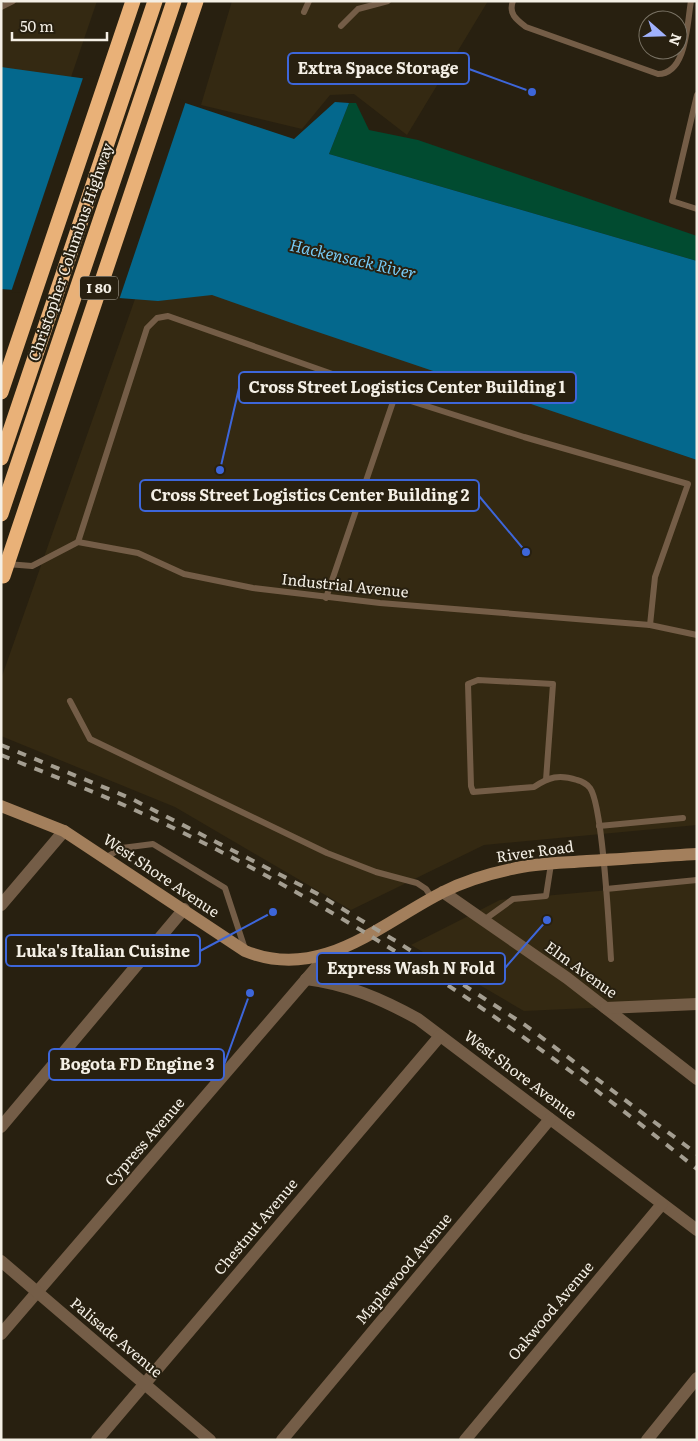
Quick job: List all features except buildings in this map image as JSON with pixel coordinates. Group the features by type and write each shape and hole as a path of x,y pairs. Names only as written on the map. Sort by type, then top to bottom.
{"highway":[{"name":"Christopher Columbus Highway","path":"1,392 133,1"},
{"name":"Christopher Columbus Highway","path":"1,458 154,1"},
{"name":"Christopher Columbus Highway","path":"1,514 174,1"},
{"name":"I 80","path":"2,575 196,1"}],"main road":[{"name":"West Shore Avenue","path":"1,806 64,831 245,951 264,958 283,961 303,960 327,955"},
{"name":"River Road","path":"362,937 437,895 483,876 513,868 697,854"},
{"name":"Cypress Avenue","path":"327,955 362,937"}],"street":[{"path":"1,905 64,831"},
{"name":"Elm Avenue","path":"437,895 484,920 606,1008 697,1079"},
{"path":"1,1127 184,909"},
{"name":"Cypress Avenue","path":"1,1334 327,955"},
{"name":"West Shore Avenue","path":"306,979 333,983 385,1001 418,1019 697,1230"},
{"path":"606,1008 697,1004"},
{"name":"Chestnut Avenue","path":"97,1440 440,1036"},
{"name":"Maplewood Avenue","path":"282,1440 550,1119"},
{"name":"Oakwood Avenue","path":"466,1440 662,1204"},
{"name":"Palisade Avenue","path":"1,1262 210,1440"},
{"path":"647,1440 697,1378"}],"lane":[{"path":"1,7 13,1"},
{"path":"304,12 309,1"},
{"path":"341,26 358,9 388,1"},
{"path":"513,1 511,12 516,20 526,27 658,74 666,74 678,64 691,1"},
{"path":"697,95 672,201 697,209"},
{"path":"2,575 32,566 78,542 147,328 157,318 168,316 395,396 524,437 688,484 655,577 650,625"},
{"path":"326,598 395,396"},
{"name":"Industrial Avenue","path":"78,542 138,553 184,574 213,582 326,598 650,625 697,635"},
{"path":"546,780 553,684 478,680 468,684 471,786 473,792 534,787 558,775 583,782 590,788 598,826 606,889 611,959"},
{"path":"70,701 90,739 328,853 376,872 417,883 437,895"},
{"path":"598,826 683,818"},
{"path":"106,858 122,848 153,844 225,888 245,951"},
{"path":"484,920 513,899 546,896 551,864"},
{"path":"606,889 697,880"}],"shaded area":[{"path":"1,1 97,1 71,77 1,69"},
{"path":"232,1 488,1 407,135 354,94 330,95 302,129 201,105"},
{"path":"212,294 697,460 697,825 484,845 351,910 175,807 1,736 1,679 135,299"},
{"path":"697,882 697,1003 524,1011 411,945 500,900"}],"green space":[{"path":"349,103 356,103 369,130 418,140 697,236 697,261 329,154"}],"water":[{"name":"Hackensack River","path":"1,67 131,85 294,139 335,102 349,103 329,154 697,261 697,460 212,295 158,301 1,289"}],"pier":[{"path":"84,75 132,83 186,101 119,300 11,292"}],"railway":[{"path":"1,745 130,798 316,893 399,943 525,1025 697,1154"},
{"path":"1,755 80,786 203,842 351,924 494,1016 563,1065 697,1169"}],"place":[{"name":"Extra Space Storage","path":"532,92"},
{"name":"Cross Street Logistics Center Building 1","path":"220,470"},
{"name":"Cross Street Logistics Center Building 2","path":"526,552"},
{"name":"Luka's Italian Cuisine","path":"273,912"},
{"name":"Express Wash N Fold","path":"547,920"},
{"name":"Bogota FD Engine 3","path":"250,993"}]}
